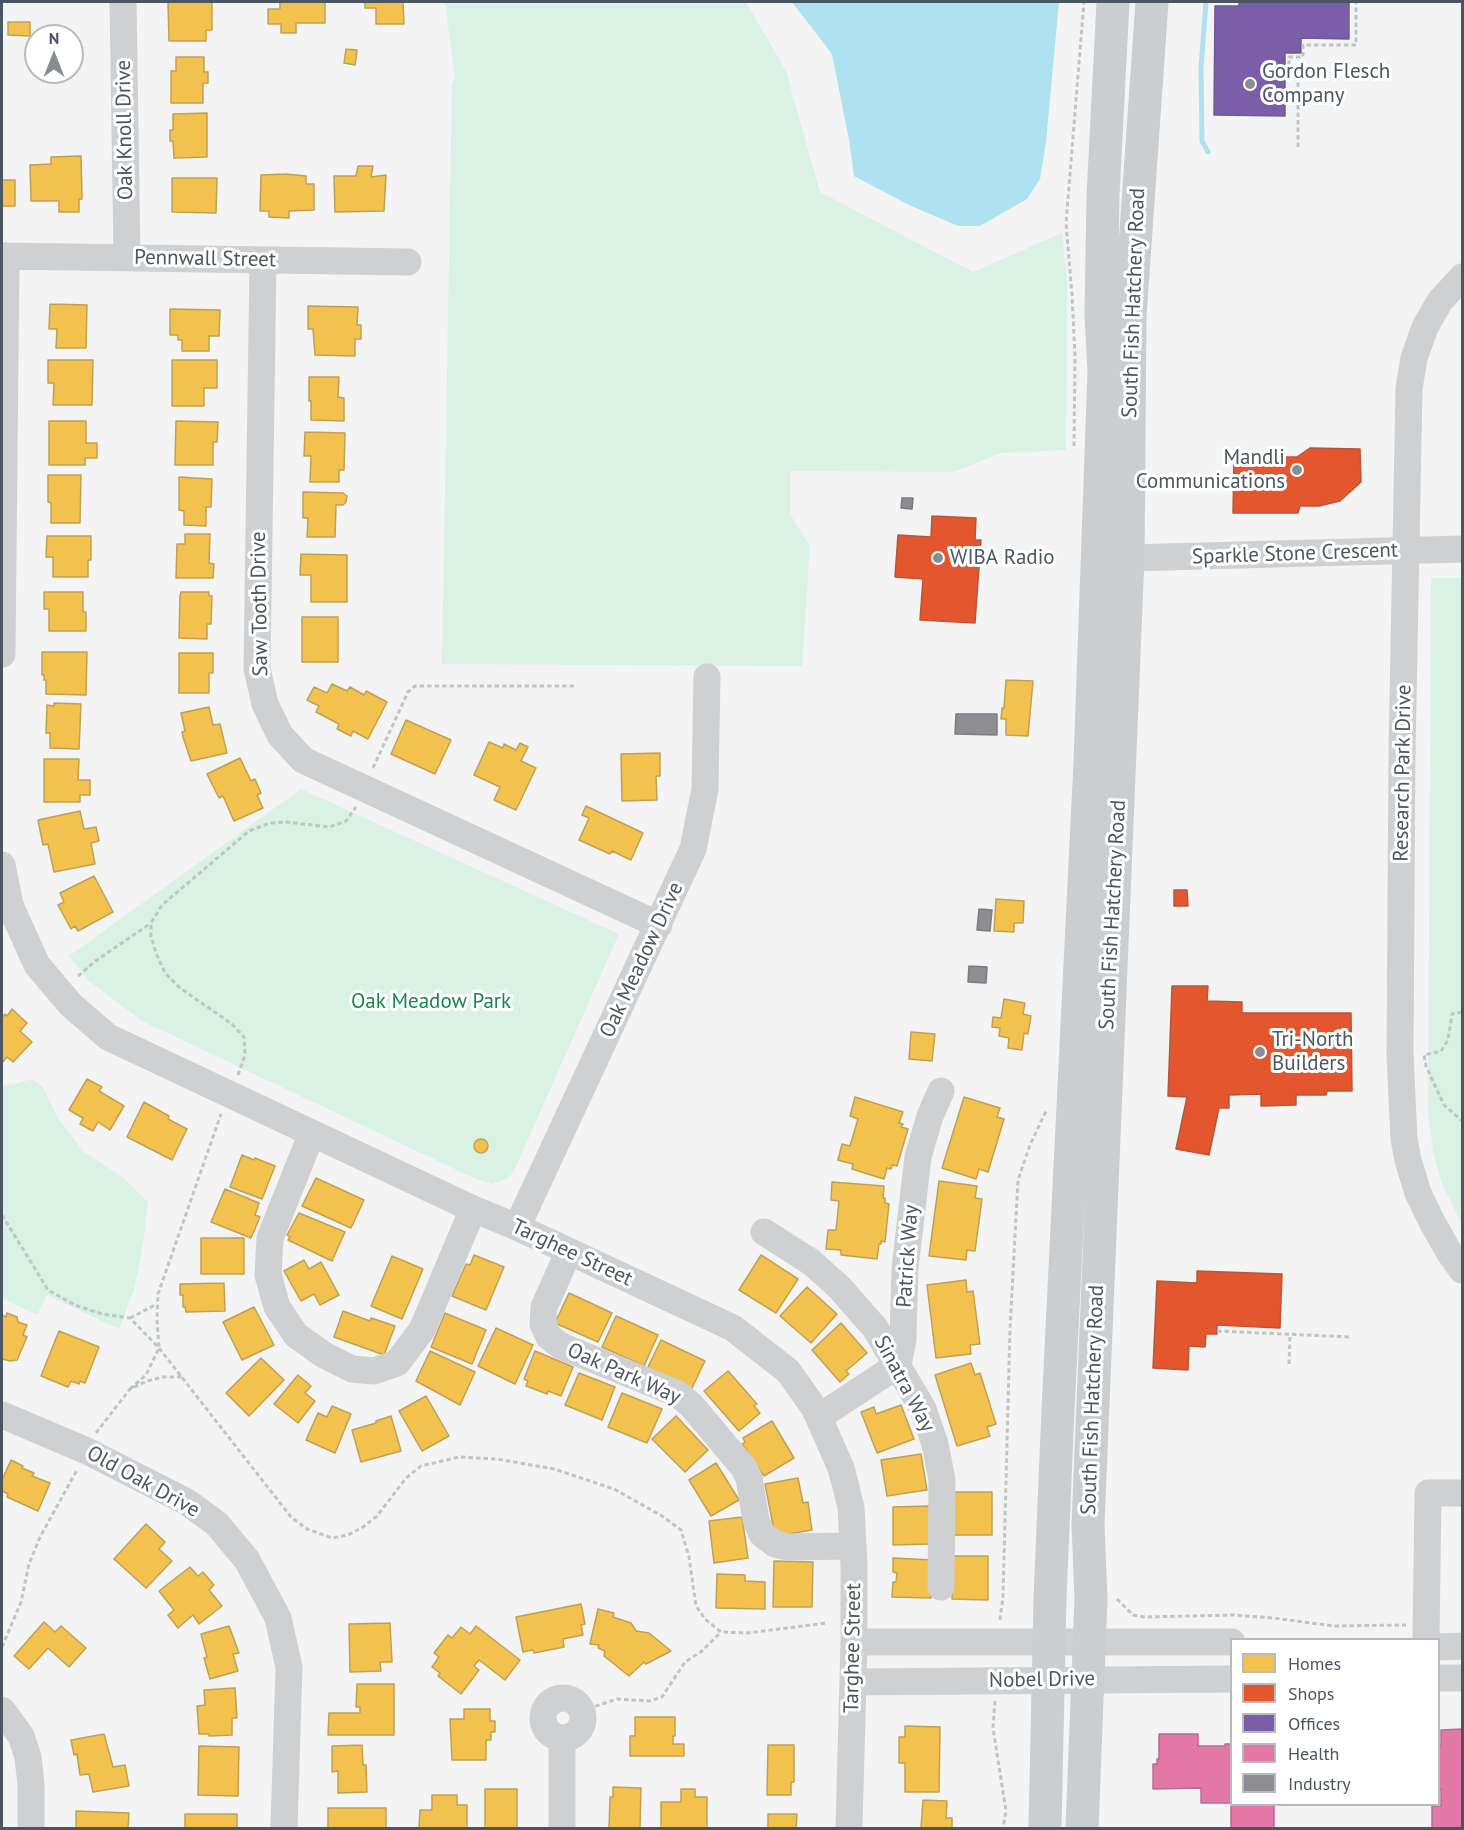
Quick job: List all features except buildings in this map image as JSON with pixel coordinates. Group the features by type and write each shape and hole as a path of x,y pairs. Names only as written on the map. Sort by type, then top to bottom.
{"main road":[{"name":"South Fish Hatchery Road","path":"1046,1828 1058,1410 1090,750 1104,371 1101,304 1103,196 1113,2"},
{"name":"South Fish Hatchery Road","path":"1082,1828 1091,1599 1088,1524 1128,558 1130,316 1152,2"}],"street":[{"name":"Oak Knoll Drive","path":"123,2 127,258"},
{"path":"1107,119 1143,120"},
{"name":"Pennwall Street","path":"4,256 408,262"},
{"path":"2,654 4,256"},
{"name":"Saw Tooth Drive","path":"263,260 257,668 265,704 280,735 303,760 659,925"},
{"name":"Research Park Drive","path":"1462,277 1440,301 1425,327 1414,358 1409,389 1402,752 1400,1043 1404,1139 1408,1161 1418,1194 1449,1252 1462,1269"},
{"name":"Sparkle Stone Crescent","path":"1128,558 1462,549"},
{"name":"Oak Meadow Drive","path":"517,1227 693,849 705,789 707,677"},
{"name":"Targhee Street","path":"2,865 10,905 37,965 71,1005 108,1037 227,1095 733,1328 788,1371 819,1417 841,1468 852,1507 854,1642 849,1828"},
{"name":"Patrick Way","path":"898,1365 903,1339 904,1268 918,1157 930,1116 941,1091"},
{"path":"312,1133 270,1238 268,1275 277,1307 296,1335 324,1355 352,1369 374,1371 397,1363 422,1330 472,1209"},
{"name":"Sinatra Way","path":"764,1232 811,1262 839,1287 875,1328 923,1409 937,1453 942,1480 940,1587"},
{"name":"Oak Park Way","path":"569,1251 544,1307 543,1324 549,1336 561,1346 678,1394 692,1406 744,1468 749,1478 756,1520 762,1534 775,1544 788,1547 853,1546"},
{"path":"819,1417 898,1365"},
{"name":"Old Oak Drive","path":"2,1415 87,1451 187,1502 217,1524 247,1560 278,1618 289,1667 284,1828"},
{"path":"1430,1637 1428,1493 1462,1493"},
{"path":"1440,1640 1462,1646"},
{"name":"Nobel Drive","path":"854,1642 1230,1642"},
{"path":"1440,1678 1462,1678"},
{"name":"Nobel Drive","path":"853,1682 1230,1679"},
{"path":"562,1828 562,1738 550,1733 543,1717 547,1705 564,1698 577,1704 581,1711"},
{"path":"2,1710 21,1736 28,1757 31,1785 31,1828"}],"path":[{"path":"1074,449 1074,325 1066,223 1084,2"},
{"path":"1298,147 1298,79 1289,78 1289,57 1303,57 1303,45 1356,45 1356,2"},
{"path":"78,976 151,922 162,905 249,831 270,823 286,822 329,827 346,821 365,789 408,692 415,686 575,686"},
{"path":"2,1647 21,1602 29,1564 40,1537 98,1429 130,1389 146,1375 159,1348 158,1294 227,1095 240,1072 245,1055 244,1037 232,1024 180,988 165,973 151,936 151,922"},
{"path":"1462,1012 1452,1014 1448,1040 1441,1051 1424,1055 1426,1066 1444,1105 1462,1121"},
{"path":"1000,1618 1003,1597 1010,1329 1018,1180 1030,1145 1047,1109"},
{"path":"2,1215 48,1290 75,1305 102,1314 130,1318 157,1304"},
{"path":"130,1318 159,1348 291,1517 307,1529 332,1538 348,1535 377,1516 406,1478 422,1466 438,1461 459,1457 496,1459 554,1469 614,1489 662,1516 681,1530 689,1557 696,1606 705,1619 721,1632 747,1633 827,1623"},
{"path":"1217,1332 1351,1337"},
{"path":"1289,1364 1290,1335"},
{"path":"130,1389 163,1377 182,1377"},
{"path":"1112,1599 1118,1599 1133,1615 1145,1617 1273,1618 1430,1637"},
{"path":"581,1711 617,1699 650,1701 662,1697 685,1662 702,1652 721,1632"},
{"path":"995,1703 993,1728 1006,1811 1003,1828"}],"green space":[{"path":"445,2 746,2 786,71 820,192 973,272 1062,233 1067,281 1066,450 1001,453 953,472 790,471 790,514 810,546 802,666 442,664 452,85 455,77"},
{"path":"1431,578 1462,578 1462,1225 1442,1184 1433,1151 1428,1113"},
{"name":"Oak Meadow Park","path":"301,789 619,934 513,1173 506,1179 492,1184 476,1179 142,1021 89,981 69,956"},
{"path":"32,1079 43,1087 58,1118 83,1151 124,1178 148,1202 134,1290 119,1329 47,1295 37,1315 2,1298 2,1085"}],"water":[{"path":"792,2 1059,2 1046,142 1040,179 1027,199 980,226 958,226 909,205 854,176 832,54"}],"waterway":[{"path":"1206,2 1201,68 1202,141 1208,152"}],"place":[{"name":"Gordon Flesch Company","path":"1250,84"},
{"name":"Mandli Communications","path":"1297,470"},
{"name":"WIBA Radio","path":"938,558"},
{"name":"Tri-North Builders","path":"1260,1052"}]}
